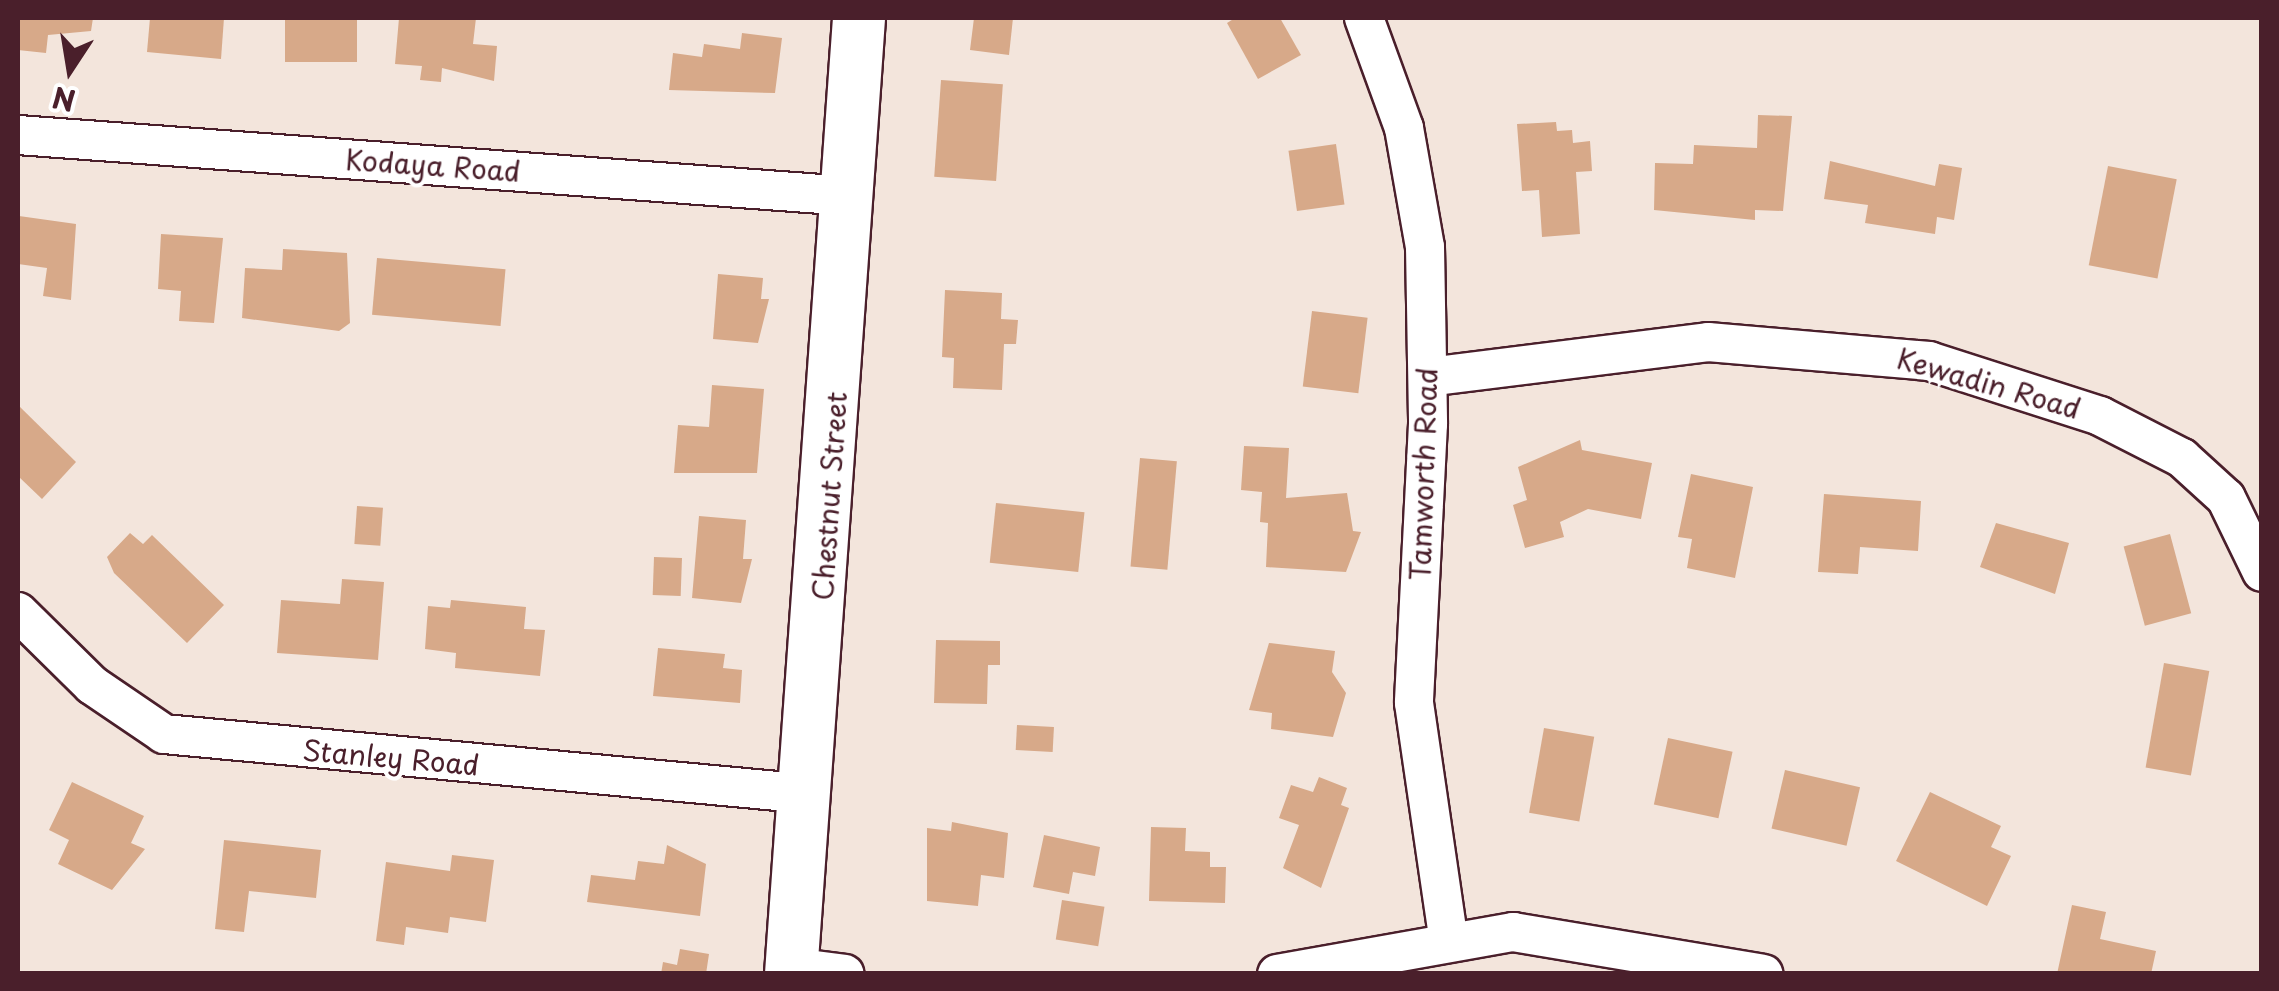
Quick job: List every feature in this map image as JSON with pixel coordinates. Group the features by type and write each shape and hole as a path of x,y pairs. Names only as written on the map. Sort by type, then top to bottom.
{"main road":[{"name":"Chestnut Street","path":"792,970 809,794 858,18"}],"street":[{"name":"Tamworth Road","path":"1364,18 1415,169 1428,378 1414,703 1448,937"},
{"name":"Kodaya Road","path":"18,135 848,196"},
{"name":"Kewadin Road","path":"1428,378 1708,342 1879,352 2100,416 2182,458 2226,498 2262,572"},
{"name":"Stanley Road","path":"18,612 92,685 164,734 809,794"},
{"path":"1277,974 1448,937 1593,939 1763,974"},
{"path":"792,970 845,974"}],"building":[{"path":"18,18 93,18 91,31 48,35 46,53 18,50"},
{"path":"150,18 224,18 221,59 147,52"},
{"path":"285,18 357,18 357,62 285,62"},
{"path":"399,18 476,18 473,44 497,46 494,81 442,68 441,82 420,80 422,66 395,64"},
{"path":"974,18 1013,18 1009,55 970,50"},
{"path":"1235,18 1280,18 1301,55 1258,79 1227,23"},
{"path":"742,33 782,38 775,93 669,90 673,53 702,57 704,44 740,49"},
{"path":"941,80 1003,84 996,181 934,177"},
{"path":"1758,115 1792,116 1783,211 1755,210 1755,220 1654,210 1655,163 1693,164 1694,145 1757,148"},
{"path":"1556,122 1557,131 1572,130 1573,143 1590,141 1592,171 1576,172 1580,234 1542,237 1539,190 1522,191 1517,124"},
{"path":"1336,144 1344,204 1297,211 1288,151"},
{"path":"1830,161 1935,186 1939,164 1962,168 1954,220 1937,217 1935,234 1865,223 1868,205 1824,199"},
{"path":"2108,166 2177,179 2157,279 2089,265"},
{"path":"19,216 76,224 71,300 43,296 47,268 18,264"},
{"path":"161,234 223,238 214,323 179,321 181,291 158,289"},
{"path":"283,249 347,253 350,323 339,331 242,318 245,268 282,270"},
{"path":"377,258 506,269 501,326 372,315"},
{"path":"718,274 763,278 761,299 769,299 758,343 713,339"},
{"path":"945,290 1002,293 1001,319 1018,320 1016,344 1004,344 1002,390 953,388 954,358 942,357"},
{"path":"1312,311 1368,318 1358,393 1303,386"},
{"path":"712,385 764,389 757,473 674,473 678,425 709,427"},
{"path":"18,405 76,462 42,499 18,476"},
{"path":"1580,440 1582,450 1652,463 1641,519 1588,509 1560,522 1564,537 1525,548 1513,505 1527,500 1518,467"},
{"path":"1244,446 1289,448 1286,498 1347,493 1353,531 1361,532 1346,572 1266,567 1268,523 1260,522 1262,492 1241,490"},
{"path":"1140,458 1177,461 1167,570 1131,567"},
{"path":"1691,474 1753,487 1735,578 1687,568 1692,539 1678,537"},
{"path":"1824,494 1921,501 1918,551 1860,547 1858,574 1818,572"},
{"path":"996,503 1085,512 1078,572 990,563"},
{"path":"357,506 383,508 380,546 354,544"},
{"path":"699,516 746,520 743,559 752,559 741,603 692,598"},
{"path":"1996,523 2069,543 2055,594 1980,567"},
{"path":"130,533 143,544 152,535 224,605 187,643 114,573 107,557"},
{"path":"2170,534 2191,613 2145,626 2124,546"},
{"path":"654,557 682,558 681,596 653,595"},
{"path":"342,579 384,582 378,660 277,653 281,600 340,604"},
{"path":"451,600 526,607 524,629 545,630 540,676 455,668 456,653 425,649 428,606 450,608"},
{"path":"936,640 1000,641 1000,665 988,665 987,704 934,703"},
{"path":"1269,643 1335,651 1332,672 1346,693 1333,737 1271,729 1272,713 1249,710"},
{"path":"658,648 725,654 723,668 742,670 740,703 653,696"},
{"path":"2164,663 2209,671 2191,775 2146,767"},
{"path":"1017,725 1054,727 1053,752 1016,750"},
{"path":"1544,728 1594,737 1579,822 1529,813"},
{"path":"1668,738 1733,752 1718,818 1654,805"},
{"path":"1785,770 1860,787 1847,846 1772,828"},
{"path":"1319,777 1347,788 1341,805 1349,808 1321,888 1283,868 1299,825 1279,818 1291,785 1313,792"},
{"path":"72,782 144,816 131,843 145,849 112,890 58,864 69,840 49,830"},
{"path":"1930,792 2001,826 1991,847 2011,856 1987,906 1896,861"},
{"path":"952,822 1008,833 1004,878 981,875 978,906 927,901 927,828 951,831"},
{"path":"1151,827 1186,828 1185,851 1210,852 1210,867 1226,867 1225,903 1149,901"},
{"path":"1044,835 1100,847 1095,876 1073,872 1069,894 1033,887"},
{"path":"224,840 321,850 316,898 249,891 244,932 215,929"},
{"path":"667,845 706,864 700,916 587,902 591,875 635,880 638,861 664,864"},
{"path":"452,855 494,860 486,922 450,917 448,933 406,927 404,945 376,941 386,862 450,871"},
{"path":"1062,900 1104,907 1098,946 1056,940"},
{"path":"2072,905 2106,912 2100,939 2156,951 2151,974 2057,974"},
{"path":"680,949 709,954 706,974 661,974 663,962 677,965"}]}
